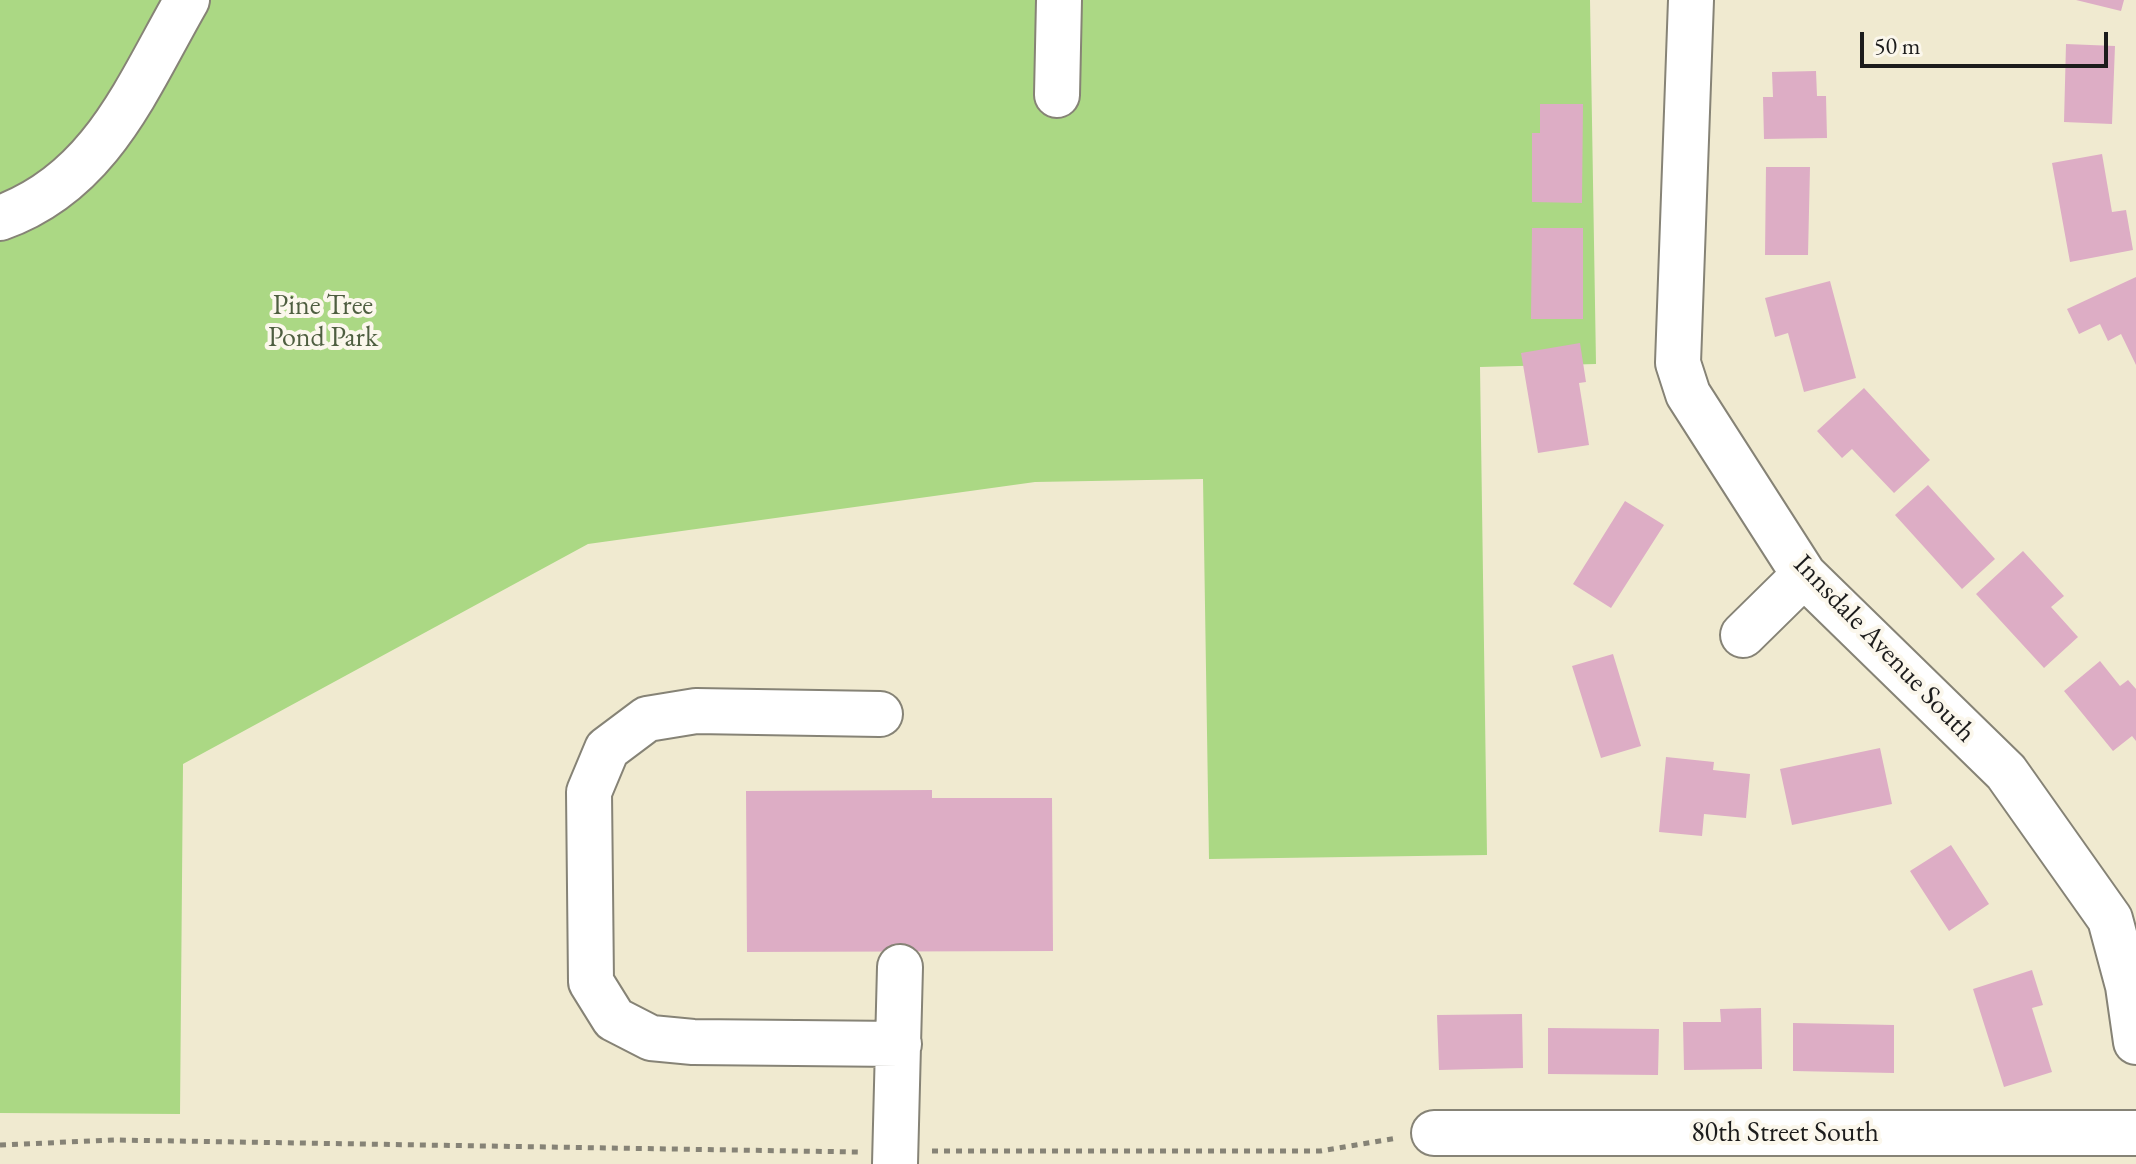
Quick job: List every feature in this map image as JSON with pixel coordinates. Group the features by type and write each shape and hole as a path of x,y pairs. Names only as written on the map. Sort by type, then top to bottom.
{"street":[{"path":"0,218 32,207 69,181 107,138 187,0"},
{"path":"1057,95 1059,0"},
{"name":"Innsdale Avenue South","path":"1691,0 1678,363 1688,394 1804,575 2006,772 2110,919 2128,986 2136,1042"},
{"path":"1743,635 1804,575"},
{"path":"880,714 696,711 647,719 607,749 589,792 591,982 614,1019 651,1038 693,1042 899,1044"},
{"path":"896,1157 900,967"},
{"name":"80th Street South","path":"1434,1133 2136,1133"}],"path":[{"path":"0,1145 114,1140 790,1152 896,1157 1320,1151 1434,1133"}],"green space":[{"name":"Pine Tree Pond Park","path":"0,0 1590,0 1596,364 1480,367 1487,855 1209,859 1203,479 1035,482 588,544 183,764 180,1114 0,1113"}],"building":[{"path":"2076,0 2124,0 2121,11"},
{"path":"2066,44 2115,46 2112,124 2064,122"},
{"path":"1816,71 1817,96 1826,96 1827,138 1764,139 1763,97 1773,97 1772,72"},
{"path":"1540,104 1583,104 1582,203 1532,202 1532,133 1540,133"},
{"path":"2102,154 2112,212 2126,210 2133,250 2070,262 2052,163"},
{"path":"1766,167 1810,167 1808,255 1765,255"},
{"path":"1532,228 1583,228 1583,319 1531,319"},
{"path":"2136,277 2136,365 2121,334 2108,341 2100,324 2079,334 2067,309"},
{"path":"1830,281 1856,378 1804,392 1788,333 1775,337 1765,298"},
{"path":"1580,343 1586,382 1579,383 1589,445 1538,453 1521,353"},
{"path":"1864,388 1930,460 1894,493 1852,449 1842,458 1817,431"},
{"path":"1928,485 1995,559 1962,589 1895,515"},
{"path":"1625,501 1664,525 1611,608 1573,584"},
{"path":"2023,551 2064,596 2051,607 2078,637 2044,668 1976,594"},
{"path":"1613,654 1641,746 1601,758 1572,666"},
{"path":"2100,661 2120,686 2128,680 2136,689 2136,741 2132,736 2113,751 2064,691"},
{"path":"1880,748 1892,804 1792,825 1780,769"},
{"path":"1666,757 1714,762 1713,770 1750,774 1746,818 1704,814 1702,836 1659,832"},
{"path":"932,790 932,798 1052,798 1053,951 747,952 746,791"},
{"path":"1951,845 1989,904 1949,931 1910,871"},
{"path":"2032,970 2043,1005 2032,1008 2052,1072 2004,1087 1973,989"},
{"path":"1761,1008 1762,1069 1684,1070 1683,1022 1721,1022 1720,1009"},
{"path":"1522,1014 1523,1068 1439,1070 1437,1015"},
{"path":"1793,1023 1894,1025 1894,1073 1793,1071"},
{"path":"1548,1028 1659,1029 1658,1075 1548,1074"}]}
